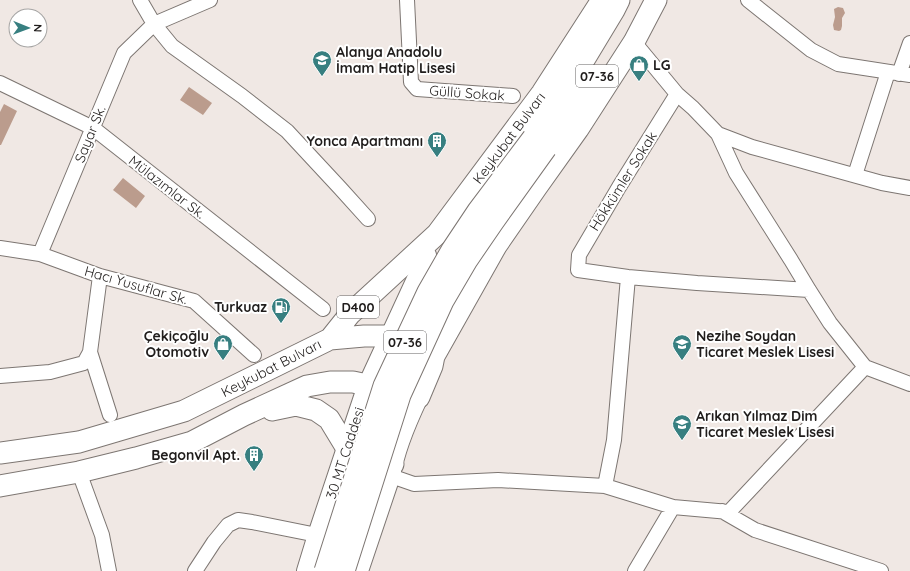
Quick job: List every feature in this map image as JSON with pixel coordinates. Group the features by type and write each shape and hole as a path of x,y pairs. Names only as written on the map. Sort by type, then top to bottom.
{"highway":[{"name":"Keykubat Bulvarı","path":"0,453 79,442 184,411 330,338 350,314 437,234 542,93 602,0"},
{"name":"07-36","path":"540,143 576,73 619,0"},
{"name":"07-36","path":"540,143 594,80 641,0"},
{"path":"0,486 79,472 192,442 244,415 307,386 330,382 353,382 367,385 387,394 404,398 419,397 432,366 434,356 496,246 578,129 634,42 656,0"},
{"name":"Keykubat Bulvarı","path":"324,571 384,386 428,292 452,250 478,211 540,143"},
{"path":"344,571 400,395 443,302 467,260 540,143"},
{"path":"426,258 427,275 439,289 454,294 470,292"},
{"path":"330,338 389,336 416,340 434,356"},
{"path":"244,415 296,405 316,410 329,419 346,447 353,442 371,444 386,455 392,470"}],"main road":[{"name":"30 MT Caddesi","path":"306,571 367,385 437,234"},
{"path":"359,571 411,414 419,397"}],"street":[{"path":"140,0 154,24 172,46 242,96 287,131 368,219"},
{"path":"154,24 210,0"},
{"name":"Güllü Sokak","path":"407,0 411,82 417,89 513,96"},
{"path":"748,0 811,50 838,64 899,74"},
{"name":"Sayar Sk.","path":"40,254 124,53 154,24"},
{"path":"634,42 677,94 718,134 736,173 809,290 830,323 865,367 910,384"},
{"path":"855,175 899,74 910,43"},
{"name":"Mülazımlar Sk.","path":"0,83 93,128 323,309"},
{"name":"Hökkümler Sokak","path":"628,277 578,270 579,255 677,94"},
{"path":"718,134 752,147 882,183 910,188"},
{"name":"Hacı Yusuflar Sk.","path":"0,248 40,254 100,276 194,301 254,355"},
{"path":"0,376 50,372 84,363 90,352 100,276"},
{"path":"605,486 614,440 628,277 809,290"},
{"path":"90,352 110,415"},
{"path":"392,470 414,484 498,480 605,486 673,507 729,512 865,367"},
{"path":"79,472 102,535 109,571"},
{"path":"635,571 673,507"},
{"path":"722,511 755,530 857,567 881,571"},
{"path":"194,571 228,525 238,520 317,535"}],"shaded area":[{"path":"838,7 843,8 845,13 842,18 841,30 839,31 834,30 833,25 835,17 834,9"},
{"path":"189,87 212,103 203,115 180,100"},
{"path":"4,104 17,111 0,145 0,112"},
{"path":"123,178 145,196 136,208 113,190"}],"place":[{"name":"Alanya Anadolu İmam Hatip Lisesi","path":"322,77"},
{"name":"LG","path":"639,82"},
{"name":"Yonca Apartmanı","path":"437,158"},
{"name":"Turkuaz","path":"281,324"},
{"name":"Çekiçoğlu Otomotiv","path":"223,361"},
{"name":"Nezihe Soydan Ticaret Meslek Lisesi","path":"682,361"},
{"name":"Arıkan Yılmaz Dim Ticaret Meslek Lisesi","path":"682,441"},
{"name":"Begonvil Apt.","path":"254,472"}]}
